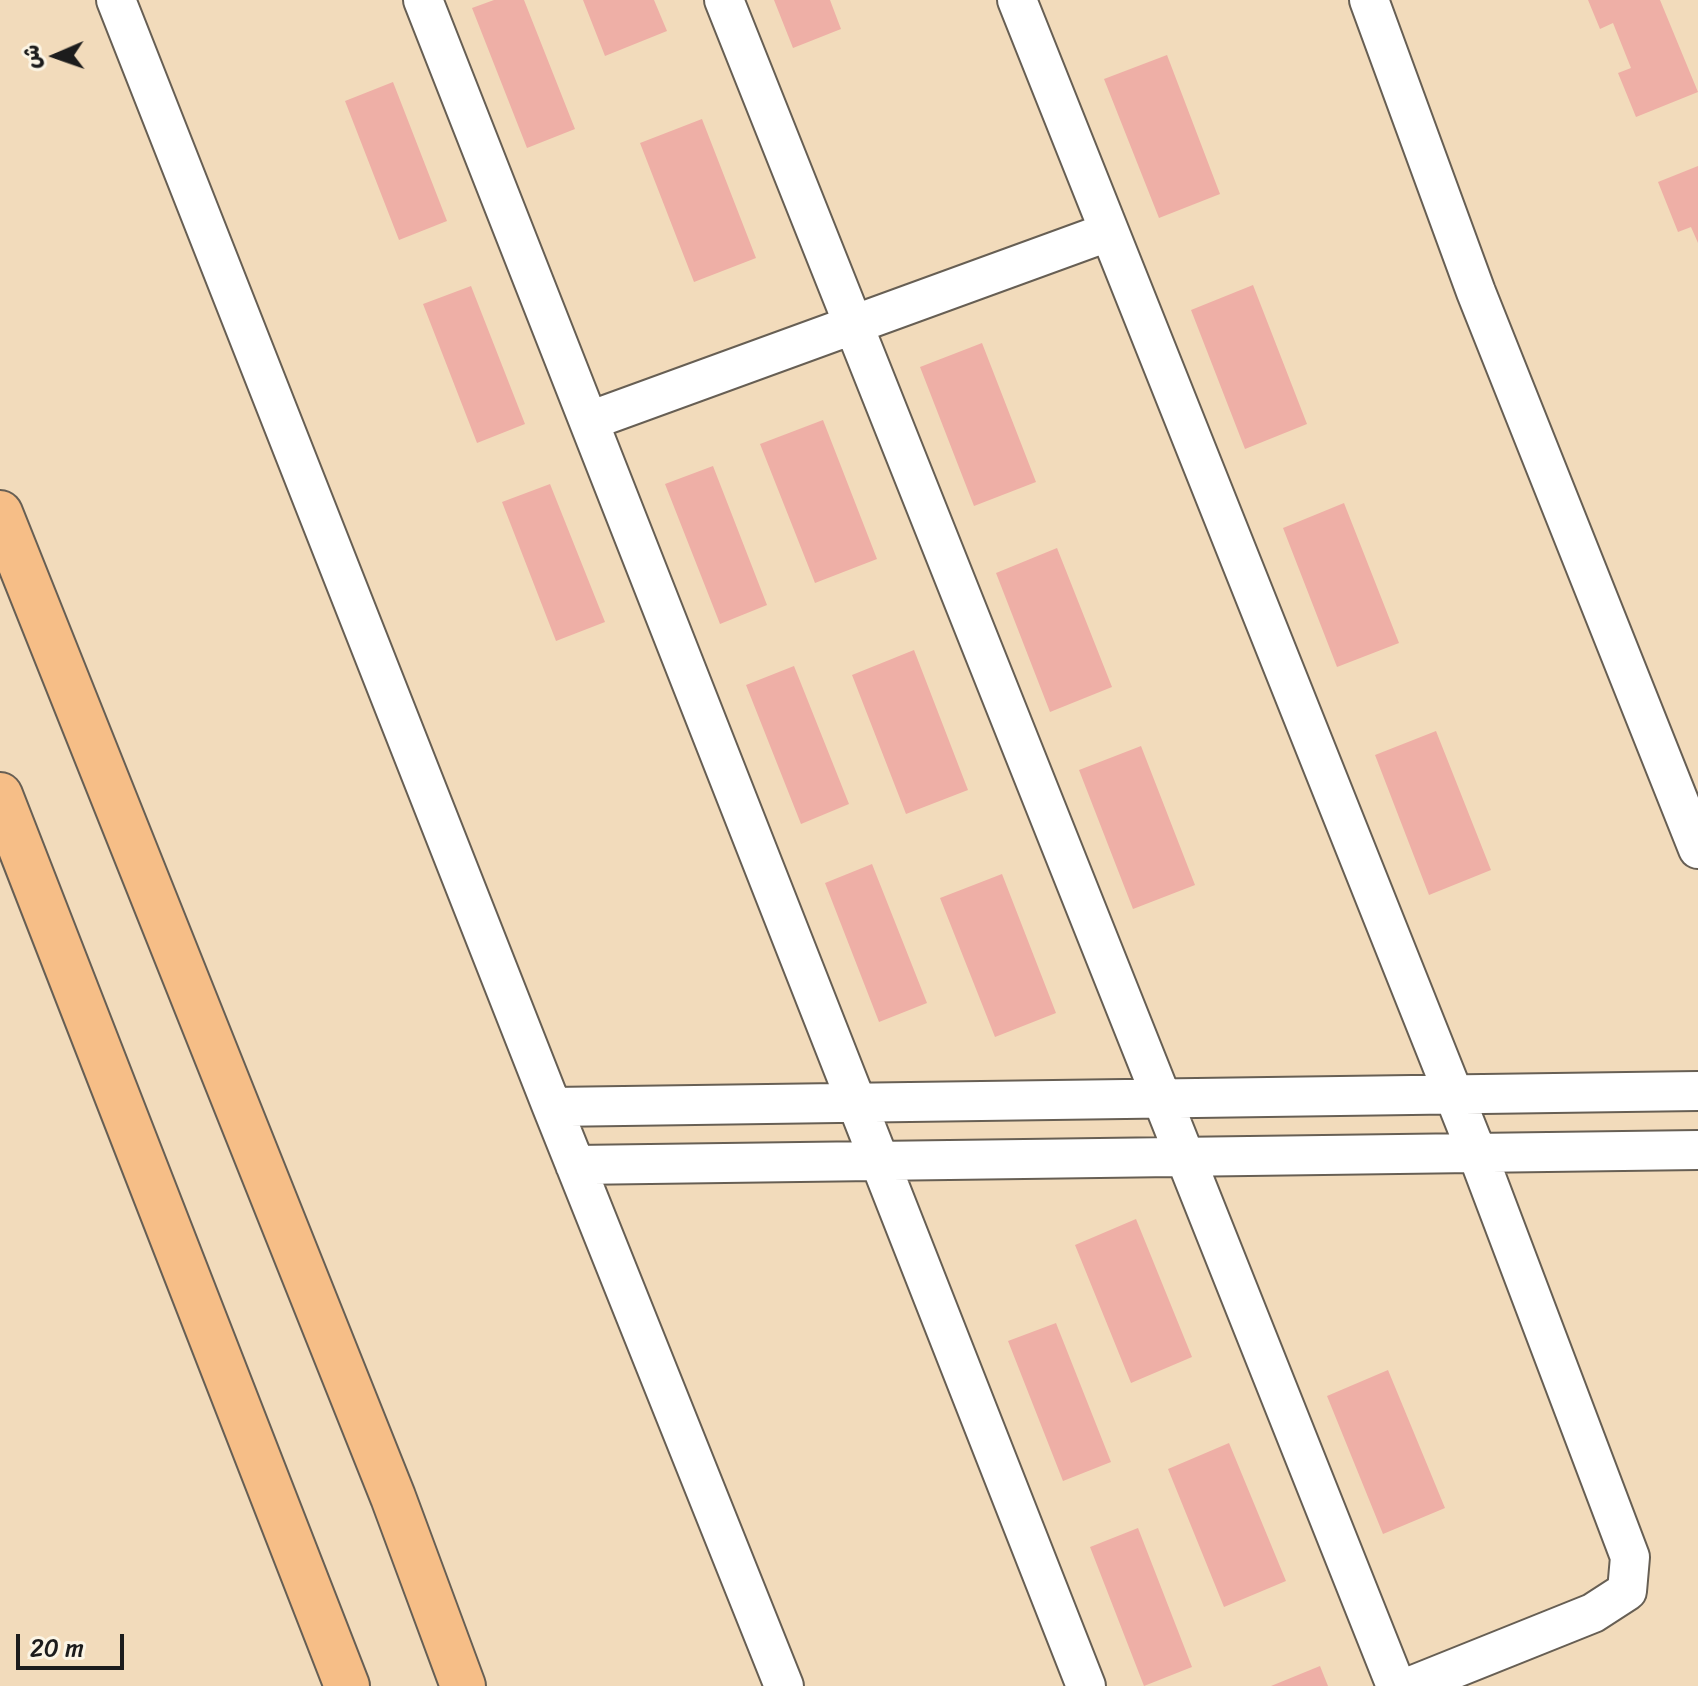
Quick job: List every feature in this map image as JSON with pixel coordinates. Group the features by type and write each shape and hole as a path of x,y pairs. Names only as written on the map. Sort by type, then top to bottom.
{"highway":[{"path":"0,513 393,1497 463,1686"},
{"path":"0,795 347,1686"}],"street":[{"path":"116,0 552,1107 784,1686"},
{"path":"423,0 1086,1686"},
{"path":"724,0 1396,1686"},
{"path":"1017,0 1454,1094 1630,1557 1627,1591 1593,1613 1411,1686"},
{"path":"1369,0 1476,292 1698,849"},
{"path":"589,421 1108,232"},
{"path":"552,1107 1698,1091"},
{"path":"575,1165 1698,1150"}],"building":[{"path":"494,0 524,0 575,129 527,148 472,8"},
{"path":"583,0 654,0 667,31 605,56"},
{"path":"774,0 830,0 841,29 793,48"},
{"path":"1588,0 1660,0 1698,92 1636,117 1618,73 1631,68 1613,23 1600,29"},
{"path":"1167,55 1220,194 1159,218 1104,79"},
{"path":"393,82 447,221 399,240 345,101"},
{"path":"702,119 756,258 694,282 640,143"},
{"path":"1698,166 1698,243 1691,227 1678,232 1658,182"},
{"path":"1253,285 1307,424 1245,449 1191,310"},
{"path":"471,286 525,424 477,443 423,304"},
{"path":"982,343 1036,482 974,506 920,367"},
{"path":"823,420 877,559 815,583 760,444"},
{"path":"713,466 767,605 720,624 665,484"},
{"path":"550,484 605,622 556,641 502,502"},
{"path":"1344,503 1399,643 1337,667 1283,528"},
{"path":"1057,548 1112,687 1050,712 996,573"},
{"path":"914,650 968,790 906,814 852,675"},
{"path":"794,666 849,804 801,824 746,685"},
{"path":"1436,731 1491,870 1429,895 1375,755"},
{"path":"1141,746 1195,885 1133,909 1079,770"},
{"path":"872,864 927,1003 879,1022 825,883"},
{"path":"1002,874 1056,1013 995,1037 940,898"},
{"path":"1136,1219 1192,1357 1131,1383 1075,1245"},
{"path":"1056,1323 1111,1462 1063,1481 1008,1341"},
{"path":"1388,1370 1445,1508 1383,1534 1327,1396"},
{"path":"1229,1443 1286,1581 1224,1607 1168,1469"},
{"path":"1138,1528 1192,1667 1144,1686 1090,1547"},
{"path":"1320,1666 1328,1686 1271,1686"}]}
